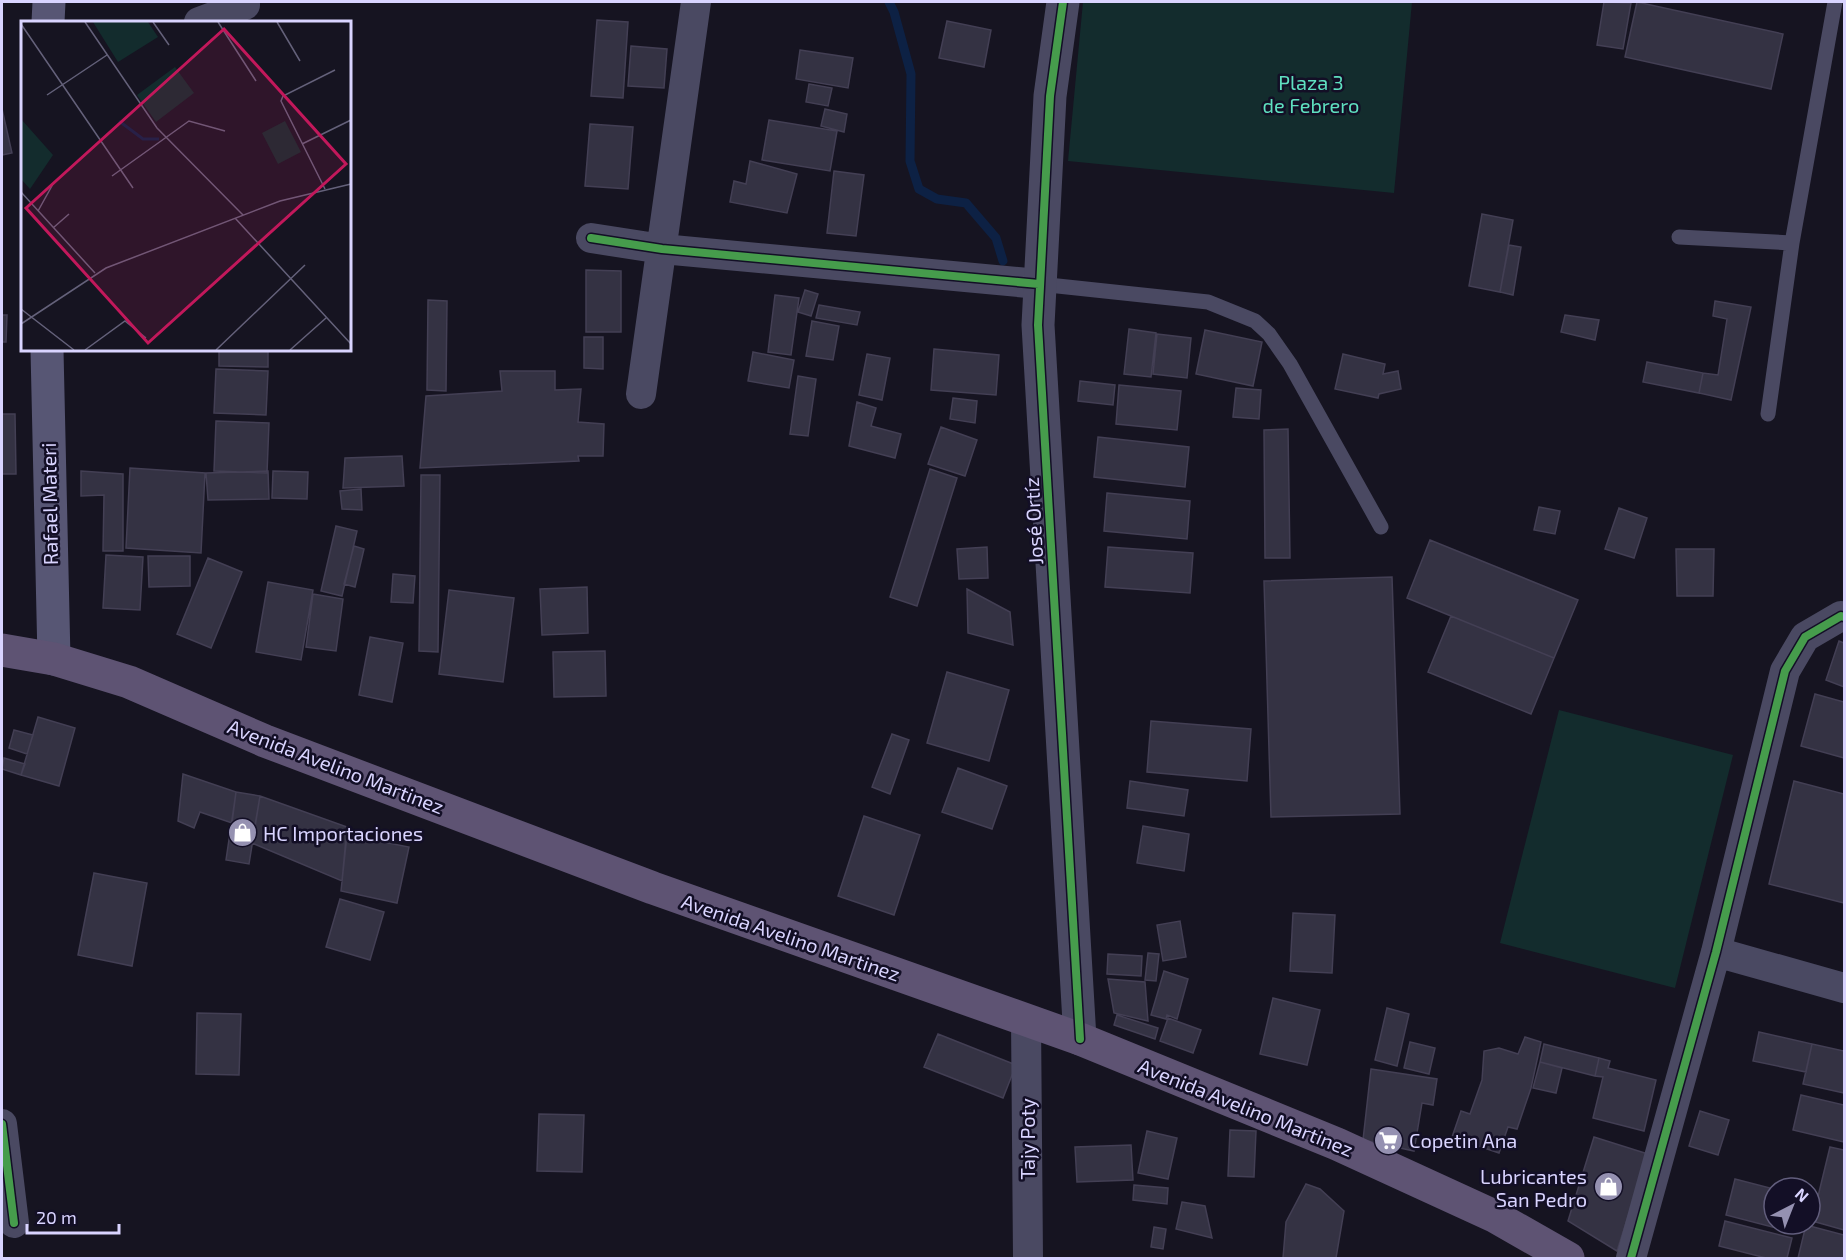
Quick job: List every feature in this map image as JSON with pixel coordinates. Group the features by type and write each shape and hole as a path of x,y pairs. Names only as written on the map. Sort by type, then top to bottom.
{"main road":[{"path":"48,21 49,2"},
{"name":"Rafael Materi","path":"47,351 54,659"},
{"name":"Avenida Avelino Martinez","path":"2,650 54,659 129,682 265,741 653,888 1080,1040 1337,1144 1494,1216 1568,1258"}],"street":[{"path":"641,394 696,2"},
{"name":"José Ortíz","path":"1063,2 1050,96 1038,326 1080,1040"},
{"path":"202,21 245,5"},
{"path":"591,238 662,249 1039,284"},
{"path":"1631,1258 1716,952 1785,671 1805,637 1841,616 1845,617"},
{"path":"1716,952 1845,988"},
{"name":"Tajy Poty","path":"1026,1020 1028,1258"},
{"path":"2,1124 15,1223"}],"lane":[{"path":"1768,414 1792,243 1835,2"},
{"path":"1679,237 1792,243"},
{"path":"1039,284 1209,302 1255,321 1269,334 1290,364 1381,527"}],"green space":[{"name":"Plaza 3 de Febrero","path":"1083,2 1412,2 1394,193 1068,161"},
{"path":"1559,710 1733,755 1675,988 1500,943"}],"building":[{"path":"1604,2 1631,3 1623,49 1597,45"},
{"path":"1637,2 1783,34 1771,89 1625,57"},
{"path":"597,20 628,22 623,98 591,96"},
{"path":"947,21 991,30 984,67 939,58"},
{"path":"631,46 667,49 664,88 628,86"},
{"path":"800,50 853,58 848,88 796,79"},
{"path":"809,84 832,88 828,106 806,102"},
{"path":"2,109 12,153 2,155"},
{"path":"825,109 847,114 844,132 821,126"},
{"path":"769,120 837,131 830,171 762,160"},
{"path":"590,124 633,127 628,189 585,186"},
{"path":"750,161 797,174 787,213 730,202 734,181 746,184"},
{"path":"834,171 864,175 856,236 827,233"},
{"path":"1482,214 1513,220 1500,292 1469,286"},
{"path":"1509,245 1521,247 1513,295 1500,292"},
{"path":"586,270 621,271 621,332 586,332"},
{"path":"805,290 818,294 811,316 798,312"},
{"path":"775,295 799,298 791,355 768,352"},
{"path":"428,300 447,301 446,391 427,390"},
{"path":"1715,301 1751,307 1731,400 1699,393 1703,373 1718,375 1727,319 1713,316"},
{"path":"819,305 860,312 857,325 816,318"},
{"path":"2,315 7,315 6,342 2,342"},
{"path":"1565,315 1599,320 1595,340 1561,332"},
{"path":"812,321 839,326 833,360 806,356"},
{"path":"1129,329 1156,333 1151,377 1124,374"},
{"path":"1205,330 1262,342 1253,386 1196,374"},
{"path":"1157,334 1191,338 1187,378 1153,374"},
{"path":"584,337 603,337 603,369 584,368"},
{"path":"934,349 999,355 996,395 931,390"},
{"path":"219,351 268,351 268,367 219,366"},
{"path":"753,352 794,360 789,388 748,381"},
{"path":"867,354 890,358 882,400 859,395"},
{"path":"1343,354 1385,364 1383,374 1398,371 1401,389 1379,394 1378,398 1335,389"},
{"path":"1647,362 1703,373 1699,393 1643,382"},
{"path":"216,369 268,371 266,415 214,413"},
{"path":"500,371 555,371 555,390 581,389 578,422 604,424 603,456 578,456 579,461 420,468 426,396 502,391"},
{"path":"798,376 816,379 808,436 790,434"},
{"path":"1080,381 1115,385 1113,405 1078,401"},
{"path":"1119,385 1181,391 1177,430 1116,424"},
{"path":"1236,388 1261,390 1259,419 1233,417"},
{"path":"953,398 977,401 975,423 950,419"},
{"path":"857,402 876,408 871,426 901,434 895,458 849,446"},
{"path":"2,414 15,414 16,474 2,474"},
{"path":"216,421 269,423 267,473 214,471"},
{"path":"941,427 977,440 965,476 928,464"},
{"path":"1288,429 1290,558 1265,558 1264,430"},
{"path":"1098,437 1189,447 1185,487 1094,477"},
{"path":"402,456 404,486 343,488 345,458"},
{"path":"130,468 205,473 201,553 126,548"},
{"path":"930,469 957,478 917,606 890,597"},
{"path":"81,471 123,474 123,551 103,551 104,495 81,496"},
{"path":"268,471 269,499 208,500 206,473"},
{"path":"273,471 308,472 307,499 272,498"},
{"path":"421,475 440,475 438,652 419,651"},
{"path":"361,489 362,510 342,509 340,491"},
{"path":"1107,493 1190,501 1187,539 1104,531"},
{"path":"1539,507 1560,511 1555,534 1534,530"},
{"path":"1619,508 1647,518 1634,558 1605,549"},
{"path":"336,526 357,531 342,596 321,591"},
{"path":"1430,540 1578,600 1554,658 1407,598"},
{"path":"354,546 364,549 355,587 344,584"},
{"path":"987,547 988,578 959,579 957,549"},
{"path":"1108,547 1193,553 1190,593 1105,587"},
{"path":"1676,549 1714,549 1713,596 1677,596"},
{"path":"106,555 143,557 140,610 103,608"},
{"path":"148,556 190,556 190,586 149,587"},
{"path":"208,558 242,572 211,648 177,634"},
{"path":"393,574 415,576 413,603 391,602"},
{"path":"1392,577 1400,814 1271,817 1264,581"},
{"path":"268,582 313,590 301,660 256,652"},
{"path":"587,587 588,633 542,635 540,589"},
{"path":"967,589 1010,612 1013,645 968,633"},
{"path":"449,590 514,598 503,682 439,674"},
{"path":"313,594 343,599 336,651 306,647"},
{"path":"1451,616 1554,658 1531,714 1428,672"},
{"path":"370,637 403,643 392,702 359,695"},
{"path":"1839,641 1844,643 1844,687 1826,680"},
{"path":"605,651 606,696 554,697 553,652"},
{"path":"947,672 1009,690 989,761 927,743"},
{"path":"1815,694 1844,702 1844,758 1801,746"},
{"path":"38,717 75,728 59,786 21,775"},
{"path":"1151,721 1251,729 1247,781 1147,772"},
{"path":"14,730 33,735 27,754 9,748"},
{"path":"892,734 909,740 890,794 872,787"},
{"path":"4,758 25,764 21,775 2,769"},
{"path":"958,768 1007,786 992,829 942,812"},
{"path":"183,774 236,792 232,823 200,812 194,828 178,821"},
{"path":"1130,781 1188,790 1184,816 1127,808"},
{"path":"1794,781 1844,794 1844,903 1769,884"},
{"name":"HC Importaciones","path":"236,792 260,796 249,864 226,860"},
{"path":"260,796 347,827 342,881 252,843"},
{"path":"864,816 920,835 894,915 838,896"},
{"path":"1143,826 1189,834 1184,871 1137,863"},
{"path":"347,835 409,847 397,903 341,891"},
{"path":"94,873 147,883 132,966 78,955"},
{"path":"340,899 384,912 370,960 326,947"},
{"path":"1293,913 1335,915 1332,973 1290,971"},
{"path":"1180,921 1186,957 1163,961 1157,925"},
{"path":"1148,953 1159,954 1156,981 1145,980"},
{"path":"1108,954 1142,956 1141,976 1107,974"},
{"path":"1164,971 1188,979 1177,1019 1167,1015 1166,1019 1151,1015"},
{"path":"1108,979 1145,982 1148,1021 1114,1013"},
{"path":"1273,998 1320,1010 1307,1065 1260,1054"},
{"path":"1387,1008 1409,1014 1397,1066 1375,1060"},
{"path":"197,1013 241,1014 239,1075 196,1074"},
{"path":"1117,1015 1158,1028 1155,1039 1114,1025"},
{"path":"1168,1018 1201,1030 1193,1053 1160,1041"},
{"path":"1759,1032 1812,1044 1806,1072 1753,1061"},
{"path":"938,1034 1016,1065 1003,1098 924,1067"},
{"path":"1525,1037 1541,1042 1531,1088 1517,1129 1508,1127 1499,1153 1452,1137 1461,1111 1470,1114 1482,1080 1484,1051 1499,1048 1518,1054"},
{"path":"1410,1042 1435,1048 1429,1074 1404,1068"},
{"path":"1544,1044 1599,1058 1595,1076 1540,1062"},
{"path":"1812,1044 1844,1051 1844,1093 1803,1084"},
{"path":"1599,1058 1610,1061 1608,1068 1656,1080 1644,1131 1593,1118 1603,1077 1595,1076"},
{"path":"1540,1062 1562,1068 1556,1093 1533,1088"},
{"path":"1371,1069 1437,1079 1433,1105 1422,1103 1414,1151 1363,1140"},
{"path":"1801,1095 1844,1105 1844,1142 1793,1130"},
{"path":"1700,1111 1729,1120 1718,1155 1689,1146"},
{"path":"539,1114 584,1115 582,1172 537,1171"},
{"path":"1230,1130 1256,1131 1254,1177 1228,1176"},
{"path":"1147,1131 1177,1138 1168,1179 1138,1173"},
{"name":"Lubricantes San Pedro","path":"1594,1137 1648,1154 1617,1251 1568,1221"},
{"path":"1131,1145 1133,1180 1077,1182 1075,1147"},
{"path":"1830,1147 1844,1150 1844,1230 1822,1224 1822,1180"},
{"path":"1735,1179 1762,1186 1762,1224 1726,1215"},
{"path":"1306,1184 1320,1189 1344,1211 1336,1258 1283,1258 1286,1222"},
{"path":"1134,1185 1168,1188 1167,1204 1133,1200"},
{"path":"1182,1202 1205,1206 1212,1238 1176,1229"},
{"path":"1725,1221 1762,1230 1762,1236 1792,1238 1787,1258 1766,1258 1719,1246"},
{"path":"1154,1227 1166,1229 1163,1249 1151,1247"},
{"path":"1822,1229 1844,1235 1844,1258 1798,1258 1803,1236 1822,1236"}],"waterway":[{"path":"889,2 894,12 911,74 910,161 919,189 937,199 966,203 996,238 1003,261"}],"cycle path":[{"path":"1063,2 1050,96 1038,325 1080,1039"},
{"path":"591,238 662,249 1039,284"},
{"path":"1631,1258 1716,952 1785,671 1805,637 1841,616 1844,617"},
{"path":"2,1124 14,1223"}],"place":[{"name":"HC Importaciones","path":"242,833"},
{"name":"Copetin Ana","path":"1388,1140"},
{"name":"Lubricantes San Pedro","path":"1608,1187"}]}
